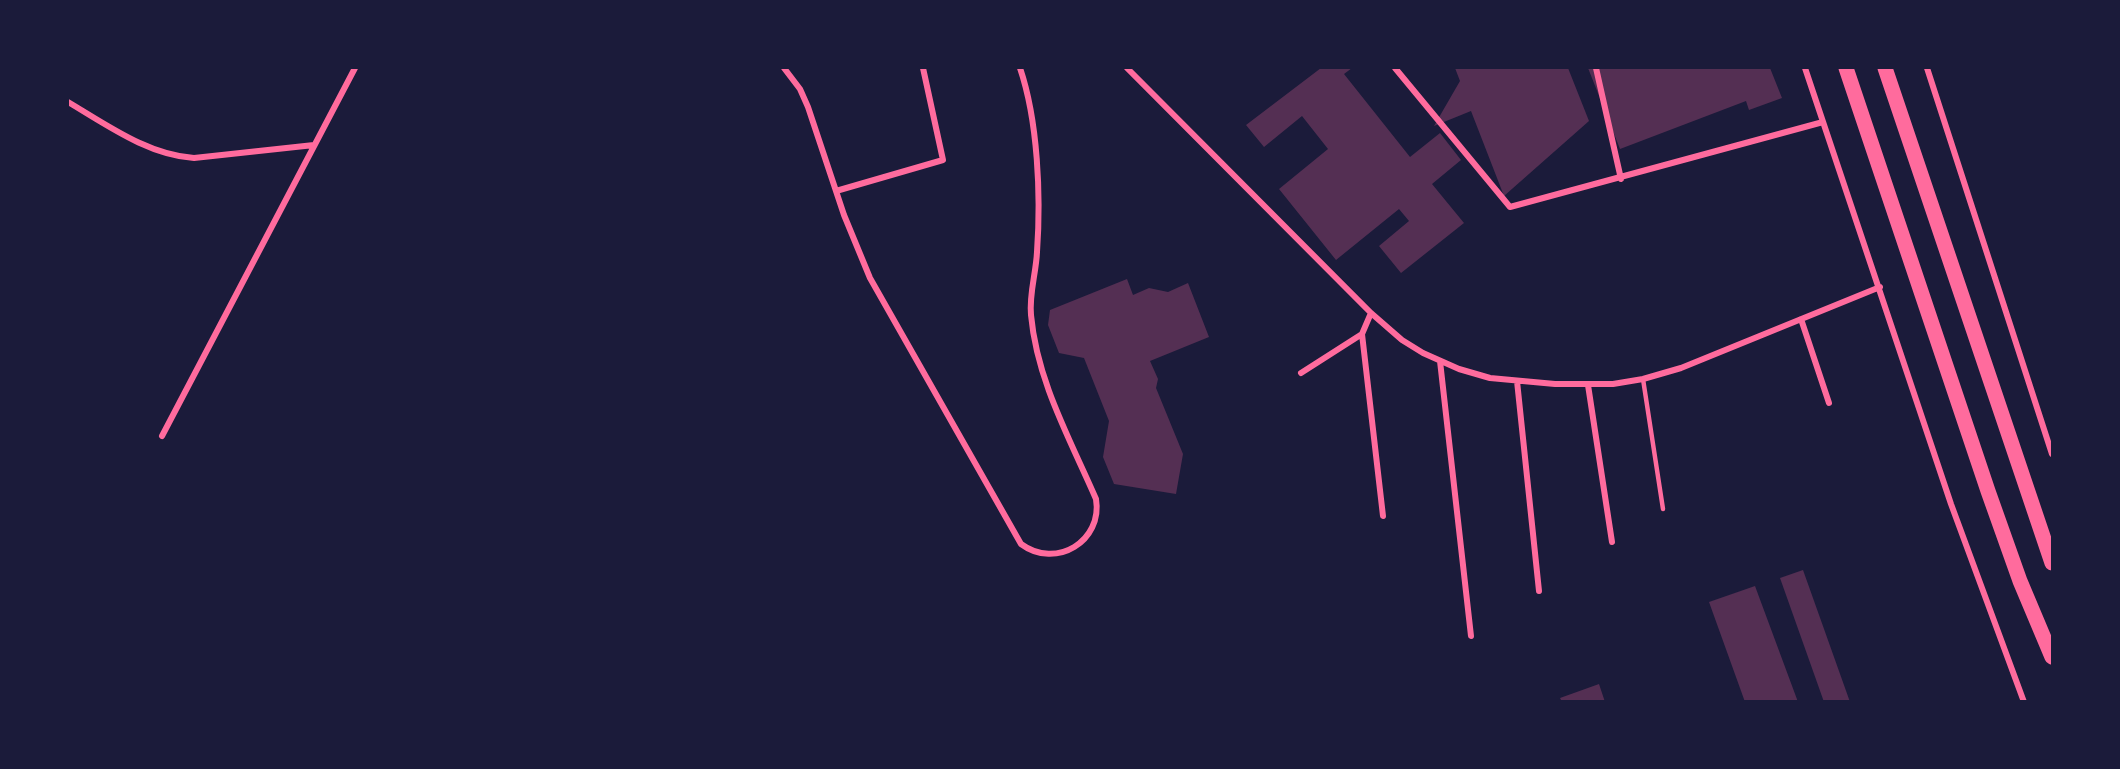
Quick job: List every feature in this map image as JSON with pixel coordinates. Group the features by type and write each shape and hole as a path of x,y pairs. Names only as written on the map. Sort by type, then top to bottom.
{"main road":[{"path":"1846,68 1988,491 2020,581 2052,657"},
{"path":"1885,68 2052,563"}],"street":[{"path":"162,436 355,68"},
{"path":"784,68 800,89 808,106 836,191 870,278 1021,544 1035,552 1054,554 1083,541 1094,528 1098,513 1096,499 1049,394 1031,317 1030,293 1037,256 1039,216 1037,163 1020,68"},
{"path":"836,191 943,160 923,68"},
{"path":"1127,68 1371,313 1402,340 1440,361 1490,378 1588,385 1643,379 1681,368 1880,287"},
{"path":"1395,68 1510,207 1621,180 1823,122"},
{"path":"1596,68 1621,180"},
{"path":"1805,68 1952,504 2025,702"},
{"path":"1927,68 2052,454"},
{"path":"68,102 138,143 177,157 194,158 314,146"},
{"path":"1371,313 1362,334 1383,516"},
{"path":"1801,319 1830,403"},
{"path":"1301,373 1362,334"},
{"path":"1440,361 1471,636"},
{"path":"1517,381 1539,591"},
{"path":"1588,385 1612,542"}],"lane":[{"path":"1643,379 1663,509"}],"building":[{"path":"1321,68 1352,68 1344,74 1410,157 1440,133 1461,160 1432,184 1464,223 1401,273 1379,246 1409,221 1399,209 1336,260 1279,189 1328,149 1302,116 1264,147 1246,125"},
{"path":"1455,68 1568,68 1589,121 1504,196 1471,111 1434,126 1460,81"},
{"path":"1588,68 1770,68 1782,98 1749,110 1746,101 1620,149"},
{"path":"1127,279 1133,295 1149,288 1168,292 1188,283 1209,337 1150,361 1158,379 1156,388 1183,454 1176,494 1114,484 1103,457 1109,421 1084,358 1059,353 1048,325 1050,310"},
{"path":"1803,570 1850,702 1824,702 1780,578"},
{"path":"1755,586 1798,702 1745,702 1709,602"},
{"path":"1599,684 1605,702 1562,702 1560,698"}]}
